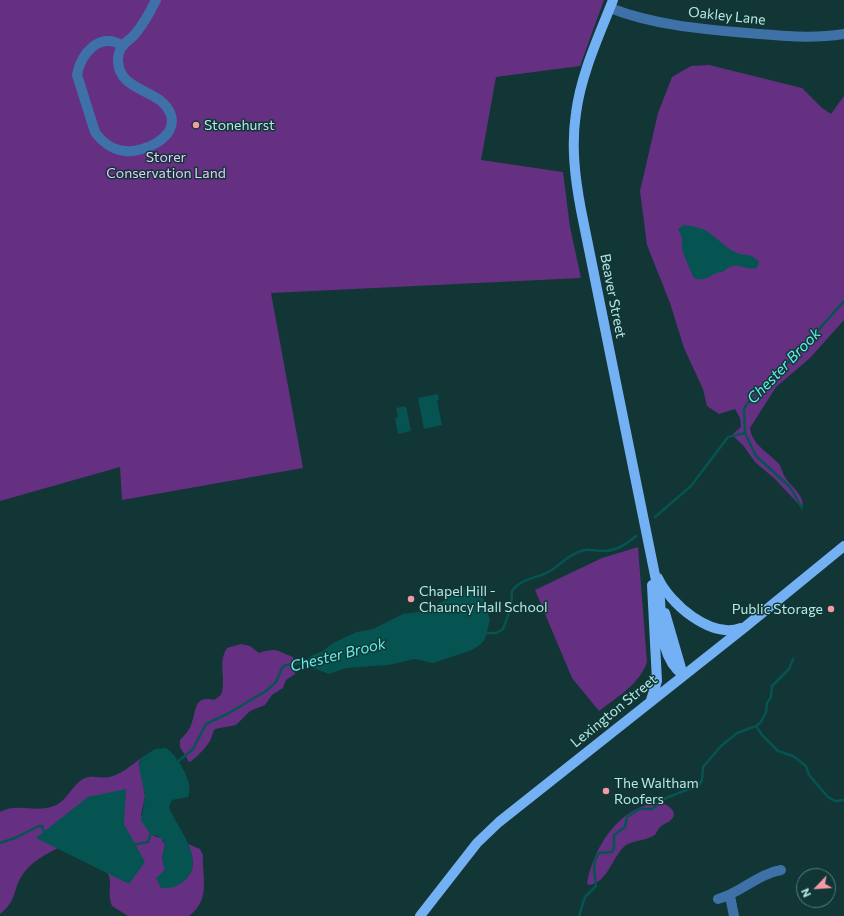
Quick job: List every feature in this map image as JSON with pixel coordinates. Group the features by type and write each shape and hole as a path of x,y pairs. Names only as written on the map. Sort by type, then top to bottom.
{"main road":[{"name":"Beaver Street","path":"612,4 585,75 578,100 574,135 575,169 583,218 660,600 666,652 671,663 683,675"},
{"name":"Lexington Street","path":"420,916 452,873 487,832 650,700 745,627 844,546"},
{"path":"650,549 657,681 655,690 650,700"},
{"path":"653,566 669,596 689,614 718,629 734,630 745,627"}],"street":[{"path":"123,46 115,41 106,40 98,43 84,57 79,66 77,75 95,132 101,140 112,147 125,151 139,150 152,145 168,132 172,124 171,115 165,105 158,98 132,86 126,80 118,63 119,54 123,46 135,35 156,0"},
{"name":"Oakley Lane","path":"612,4 646,20 702,28 813,38 844,34"},
{"path":"718,899 730,896 770,872 781,870"},
{"path":"730,896 734,916"}],"green space":[{"name":"Storer Conservation Land","path":"0,0 604,0 580,66 496,77 481,160 563,172 570,227 581,278 271,293 303,468 122,500 120,467 0,501"},
{"path":"709,65 802,88 822,108 831,114 844,96 844,320 810,358 776,387 750,428 751,434 757,444 774,459 787,480 800,495 803,504 802,508 775,479 755,462 743,445 733,436 733,434 741,427 740,418 735,409 719,414 707,406 703,389 684,348 670,303 647,245 640,191 658,113 672,77 691,66"},
{"path":"638,547 647,662 639,677 633,684 599,711 572,678 535,590 602,558"},
{"path":"241,644 250,646 259,653 274,650 293,657 295,674 286,680 283,688 272,695 265,705 250,711 236,725 215,729 210,741 197,756 189,762 180,747 180,740 190,727 199,702 207,699 214,700 221,695 223,689 222,665 224,654 227,648"},
{"path":"141,758 139,763 145,796 141,815 154,836 161,838 165,845 162,858 165,870 159,876 187,878 193,866 188,844 200,849 203,855 203,896 196,909 189,916 128,916 112,906 109,876 101,866 79,855 58,848 39,859 26,870 17,885 10,904 0,914 0,812 12,808 38,809 51,807 61,802 83,779 90,777 113,776"},
{"path":"659,802 669,806 673,811 674,814 671,820 660,827 653,836 626,845 617,855 606,874 596,883 589,885 587,883 590,869 602,842 611,830 620,820 632,812 645,805"}],"water":[{"path":"684,225 705,230 733,251 753,257 759,262 757,268 732,266 723,272 715,273 705,279 697,279 693,277 682,250 682,237 678,229"},
{"path":"438,394 439,400 437,401 442,425 424,429 418,398"},
{"path":"406,406 411,431 398,434 395,418 398,417 396,408"},
{"path":"472,585 480,588 490,620 485,639 481,644 472,650 433,663 415,659 389,665 346,668 329,674 308,666 307,659 323,651 333,643 357,632 373,629 403,614 425,611"},
{"path":"166,748 180,763 189,785 190,791 188,797 172,800 169,807 189,845 193,865 190,874 183,882 173,887 161,888 156,878 165,870 162,858 165,845 164,841 158,836 151,835 141,821 145,796 139,767 141,758 155,749"},
{"path":"126,789 124,824 145,862 129,884 36,838 88,797"}],"waterway":[{"name":"Chester Brook","path":"655,517 691,486 728,437 745,433 744,409 747,404 769,380 798,353 844,301"},
{"path":"745,433 756,456 790,487 802,508"},
{"name":"Chester Brook","path":"483,633 496,633 503,629 511,607 512,591 520,583 547,573 580,551 606,551 616,549 636,536"},
{"path":"579,916 585,897 596,886 594,869 595,861 599,853 612,852 614,848 614,835 625,827 627,817 640,809 652,809 666,798 699,785 702,780 703,767 721,746 737,733 756,726 761,722 766,712 767,703 771,697 772,686 789,669 793,659"},
{"name":"Chester Brook","path":"176,763 193,749 206,724 229,713 266,691 276,682 282,668 286,665 310,662"},
{"path":"756,726 762,735 778,751 793,756 806,766 809,775 828,797 835,801 844,800"},
{"name":"Chester Brook","path":"0,843 15,838 39,826 42,826 45,835"},
{"name":"Chester Brook","path":"133,845 148,842 151,833"}],"place":[{"name":"Stonehurst","path":"196,125"},
{"name":"Chapel Hill - Chauncy Hall School","path":"411,599"},
{"name":"Public Storage","path":"831,609"},
{"name":"The Waltham Roofers","path":"606,791"}]}
